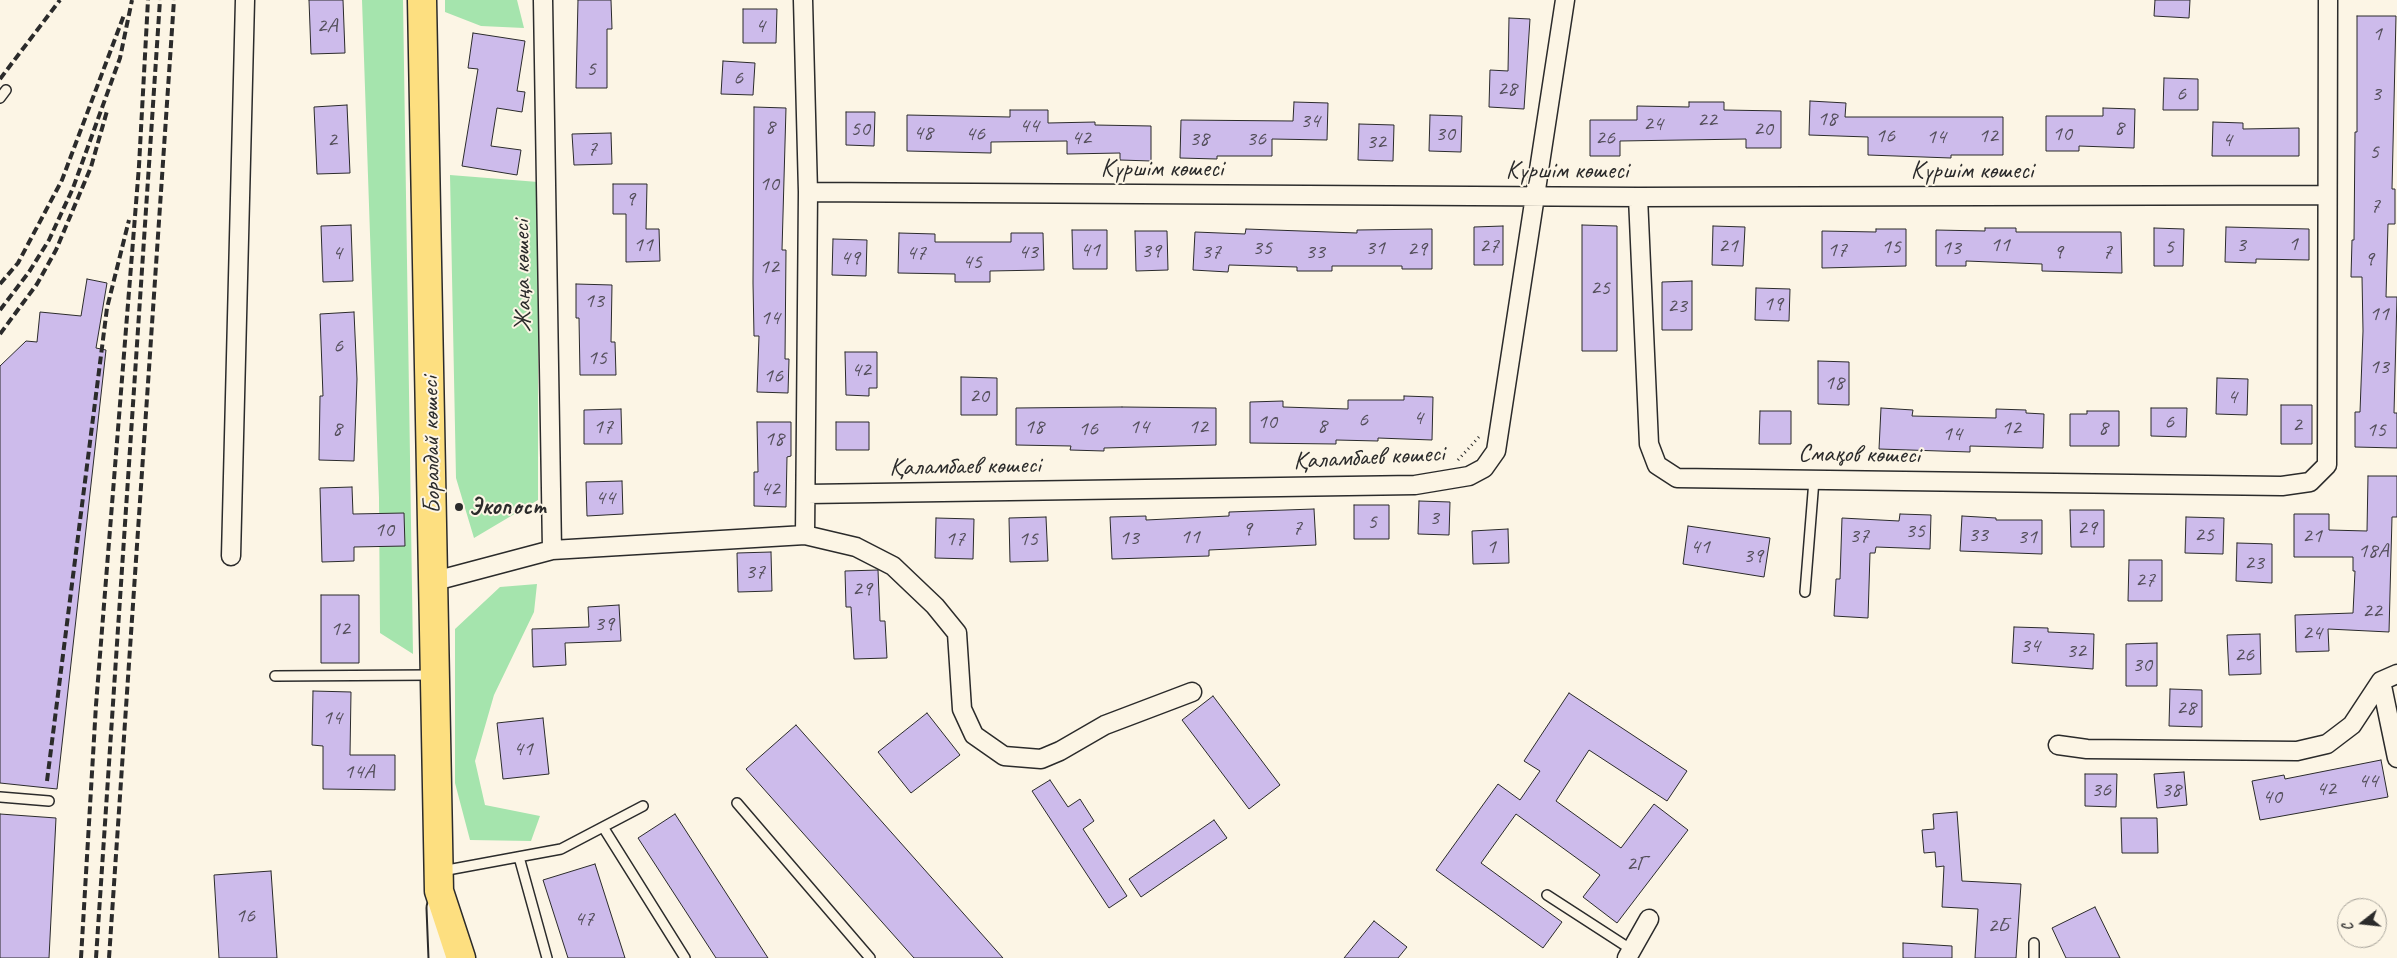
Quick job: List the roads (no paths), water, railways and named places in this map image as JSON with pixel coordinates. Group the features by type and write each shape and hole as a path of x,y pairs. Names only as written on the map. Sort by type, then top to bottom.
{"main road":[{"name":"Боралдай көшесі","path":"422,0 439,881 461,958"},
{"path":"439,881 442,958"}],"street":[{"path":"231,556 245,0"},
{"name":"Жаңа көшесі","path":"543,0 552,550"},
{"path":"803,0 808,192 807,494 805,535"},
{"name":"Қаламбаев көшесі","path":"807,494 1415,486 1469,476 1484,468 1496,451 1565,0"},
{"path":"2326,195 2328,0"},
{"name":"Күршім көшесі","path":"808,192 1638,197 2326,195"},
{"name":"Смақов көшесі","path":"1638,197 1649,444 1657,465 1677,478 2282,486 2310,482 2327,465 2326,195"},
{"path":"434,581 552,550 805,535 856,547 893,566 935,606 957,633 962,709 974,735 1004,756 1041,759 1060,751 1105,725 1192,692"},
{"path":"2058,745 2086,749 2297,751 2327,744 2352,725 2380,681 2397,674"},
{"path":"2380,681 2397,758"},
{"path":"1629,954 1649,919"}],"lane":[{"path":"0,98 6,90"},
{"path":"1805,592 1814,480"},
{"path":"275,676 435,675"},
{"path":"0,797 49,802"},
{"path":"737,803 870,958"},
{"path":"439,881 520,857 561,849 642,806"},
{"path":"603,827 685,958"},
{"path":"520,857 547,958"},
{"path":"1547,895 1629,954"},
{"path":"2034,943 2034,958"}],"railway":[{"path":"0,79 60,0"},
{"path":"0,310 29,272 49,240 73,188 120,58 132,0"},
{"path":"81,958 96,705 139,166 148,0"},
{"path":"96,958 160,0"},
{"path":"109,958 174,0"},
{"path":"0,284 18,263 62,180 124,15"},
{"path":"0,334 37,284 56,250 91,167 107,111"},
{"path":"47,781 107,308 129,220"}],"place":[{"name":"Экопост","path":"459,507"}]}
